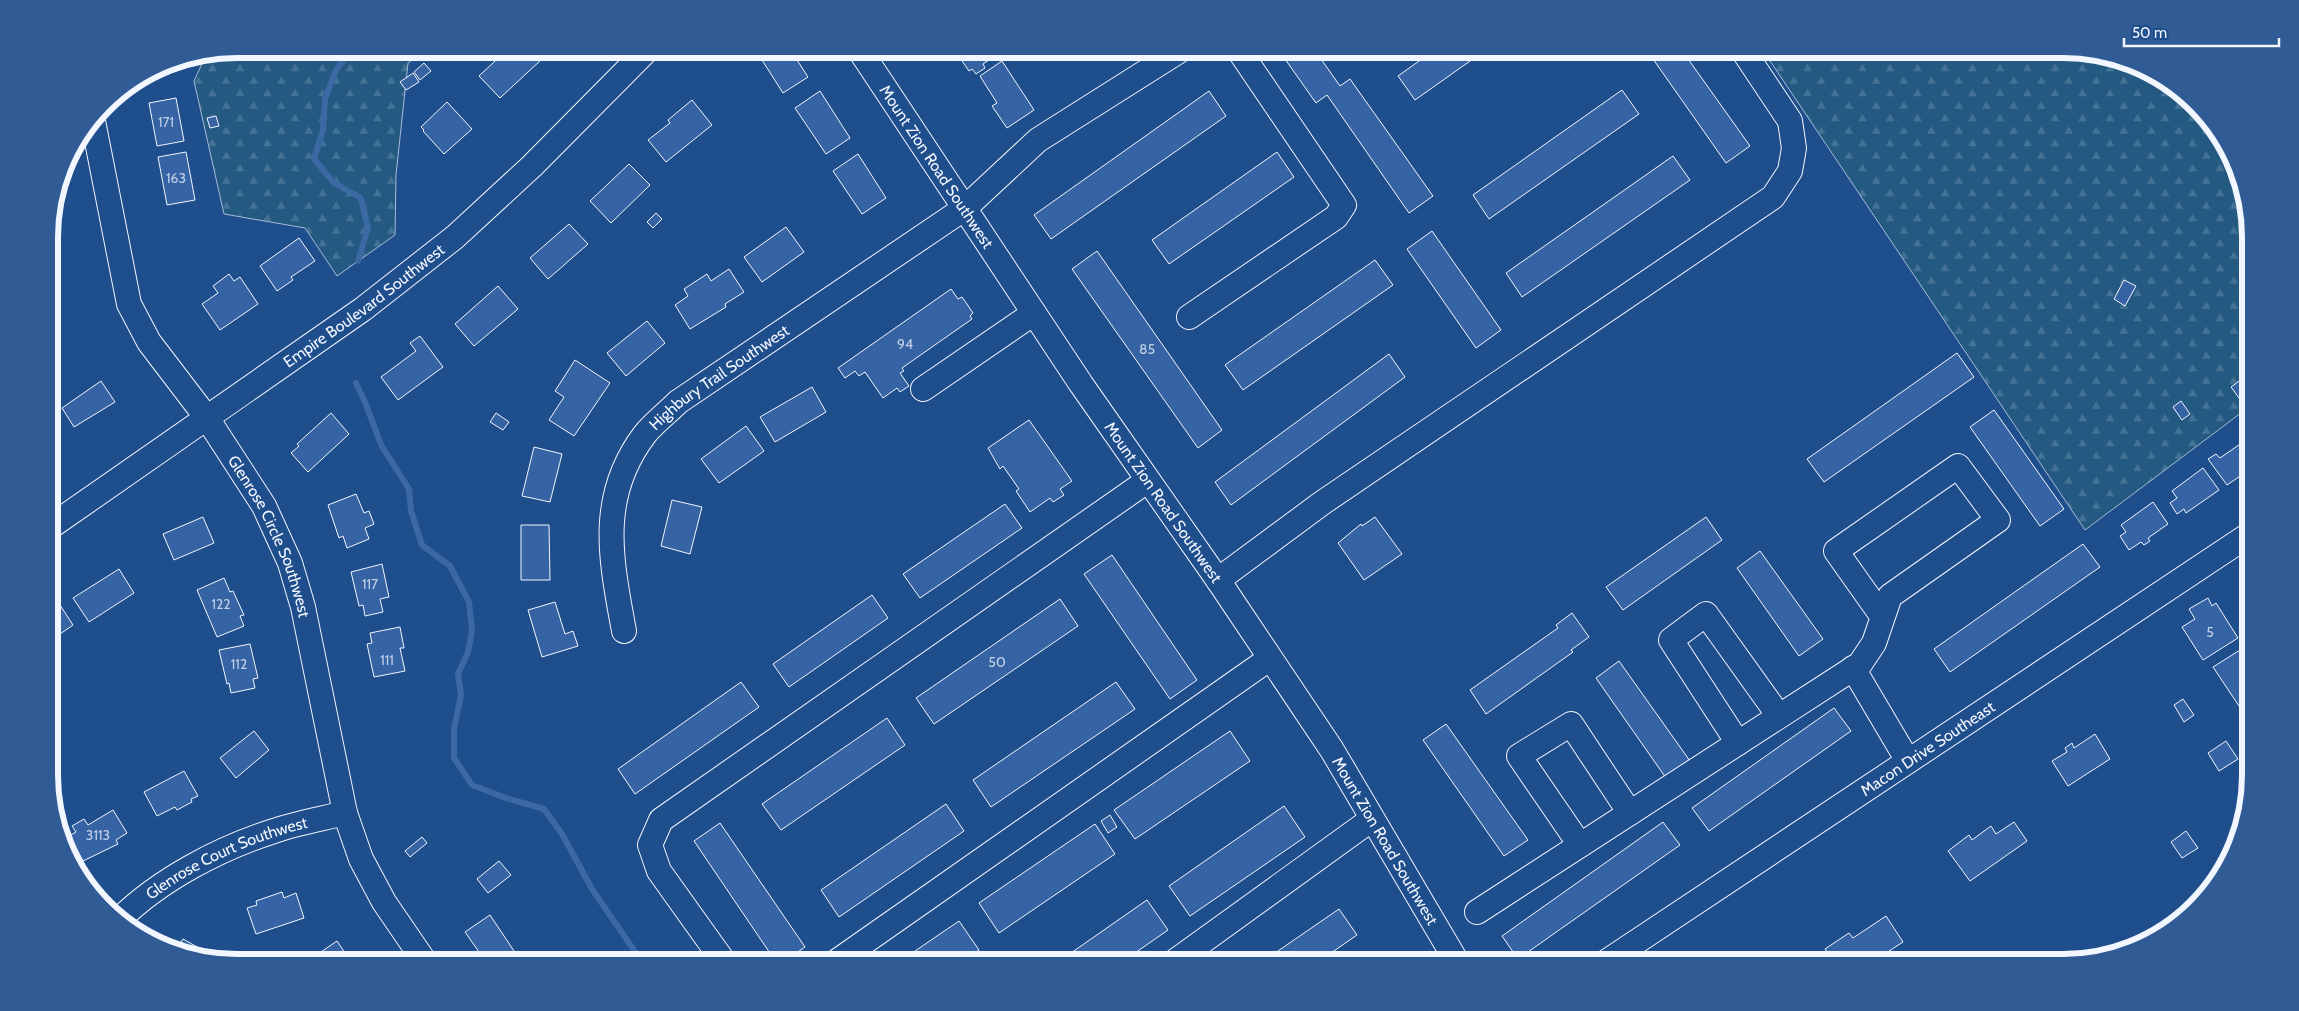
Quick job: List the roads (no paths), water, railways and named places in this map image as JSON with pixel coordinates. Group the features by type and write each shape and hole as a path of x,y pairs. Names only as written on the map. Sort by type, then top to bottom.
{"street":[{"name":"Empire Boulevard Southwest","path":"58,521 363,309 455,237 532,166 639,58"},
{"name":"Mount Zion Road Southwest","path":"866,58 1147,481 1218,580 1269,659 1332,750 1452,954"},
{"name":"Highbury Trail Southwest","path":"624,630 611,559 611,519 622,474 645,434 678,402 965,208 1038,140 1168,58"},
{"path":"1189,317 1336,217 1344,205 1244,58"},
{"path":"1218,580 1330,498 1773,197 1790,171 1794,148 1790,121 1748,58"},
{"name":"Glenrose Circle Southwest","path":"95,129 130,304 149,342 207,418 264,506 290,563 303,607 345,813 361,859 384,902 419,954"},
{"path":"923,389 1034,313"},
{"path":"1477,912 1860,664 1874,643 1890,596 1998,520 1958,466 1836,551 1882,616"},
{"path":"718,954 659,871 650,845 661,820 1147,481"},
{"name":"Macon Drive Southeast","path":"1618,954 1908,761 2242,543"},
{"path":"1738,743 1671,640 1706,614 1779,716"},
{"path":"847,954 1269,659"},
{"path":"1852,668 1908,761"},
{"path":"1580,845 1519,756 1572,724 1630,813"},
{"name":"Glenrose Court Southwest","path":"125,914 139,900 218,853 274,830 345,813"},
{"path":"1185,954 1372,819"}],"waterway":[{"path":"345,58 336,70 325,99 323,130 314,159 334,183 361,198 368,228 358,261"},
{"path":"356,383 381,445 409,489 411,511 422,545 450,566 469,602 472,631 468,652 458,674 461,695 454,729 454,758 472,785 506,798 544,809 562,834 592,889 637,954"}]}
